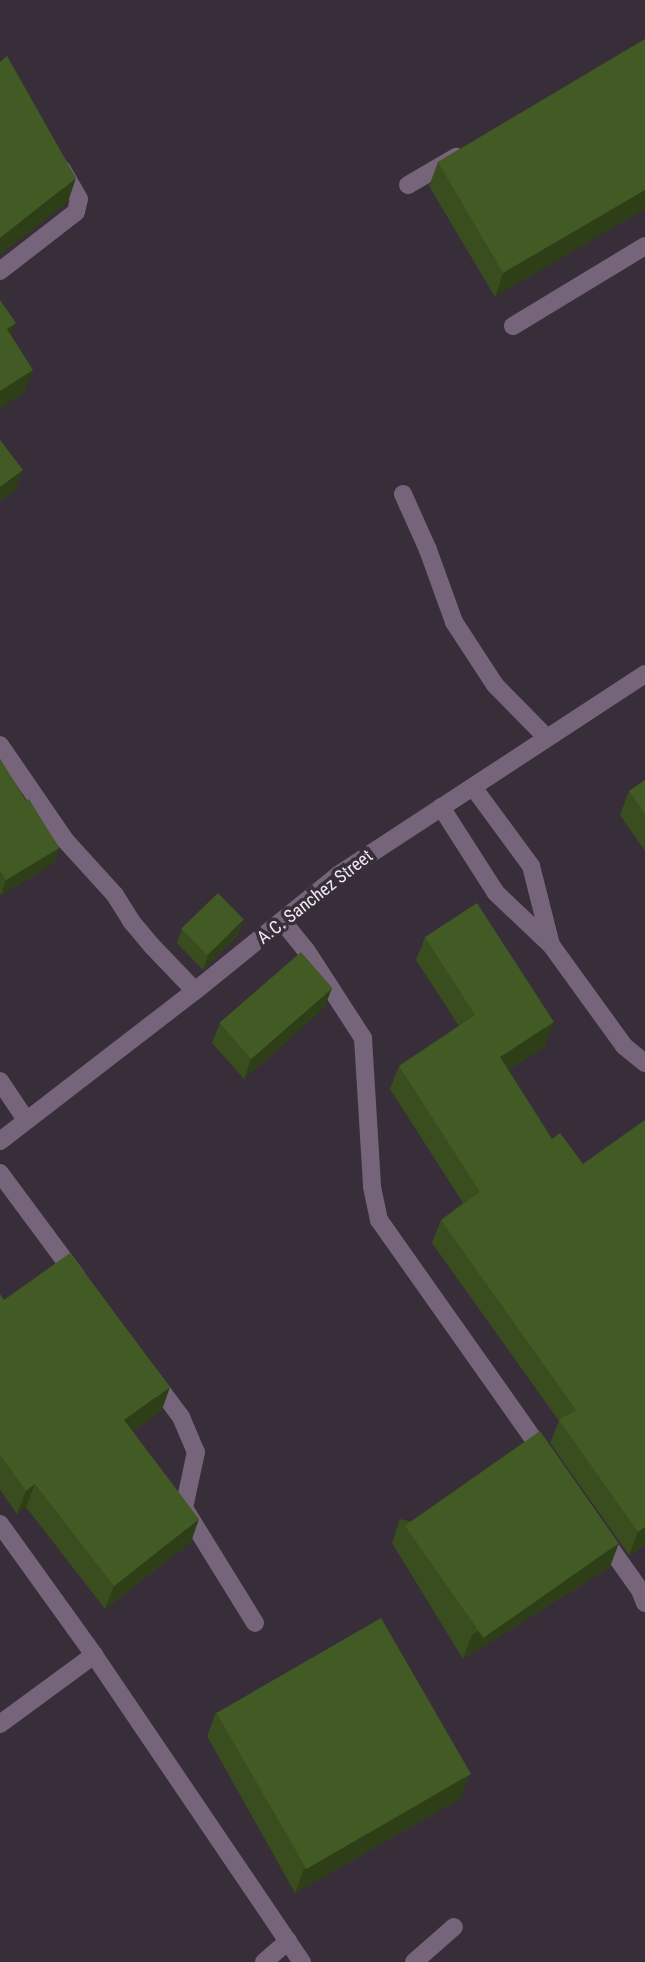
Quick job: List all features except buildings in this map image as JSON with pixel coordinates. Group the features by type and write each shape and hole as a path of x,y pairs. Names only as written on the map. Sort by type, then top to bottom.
{"street":[{"path":"408,185 467,150"},
{"path":"0,271 76,212 79,206 52,152"},
{"path":"513,326 645,246"},
{"path":"403,494 428,550 454,622 495,685 547,738"},
{"name":"A.C. Sanchez Street","path":"0,1141 195,991 338,876 645,674"},
{"path":"0,745 65,839 116,895 138,929 195,991"},
{"path":"473,787 531,866 551,945"},
{"path":"441,807 496,893 551,945 624,1046 645,1063"},
{"path":"283,922 306,950 363,1038 372,1187 379,1220 553,1467"},
{"path":"0,1081 26,1120"},
{"path":"0,1173 91,1296"},
{"path":"140,1362 181,1417 196,1452 184,1508 255,1623"},
{"path":"592,1523 640,1590 645,1603"},
{"path":"0,1524 94,1655 302,1962"},
{"path":"0,1724 94,1655"},
{"path":"414,1962 454,1927"},
{"path":"264,1962 288,1941"}]}
